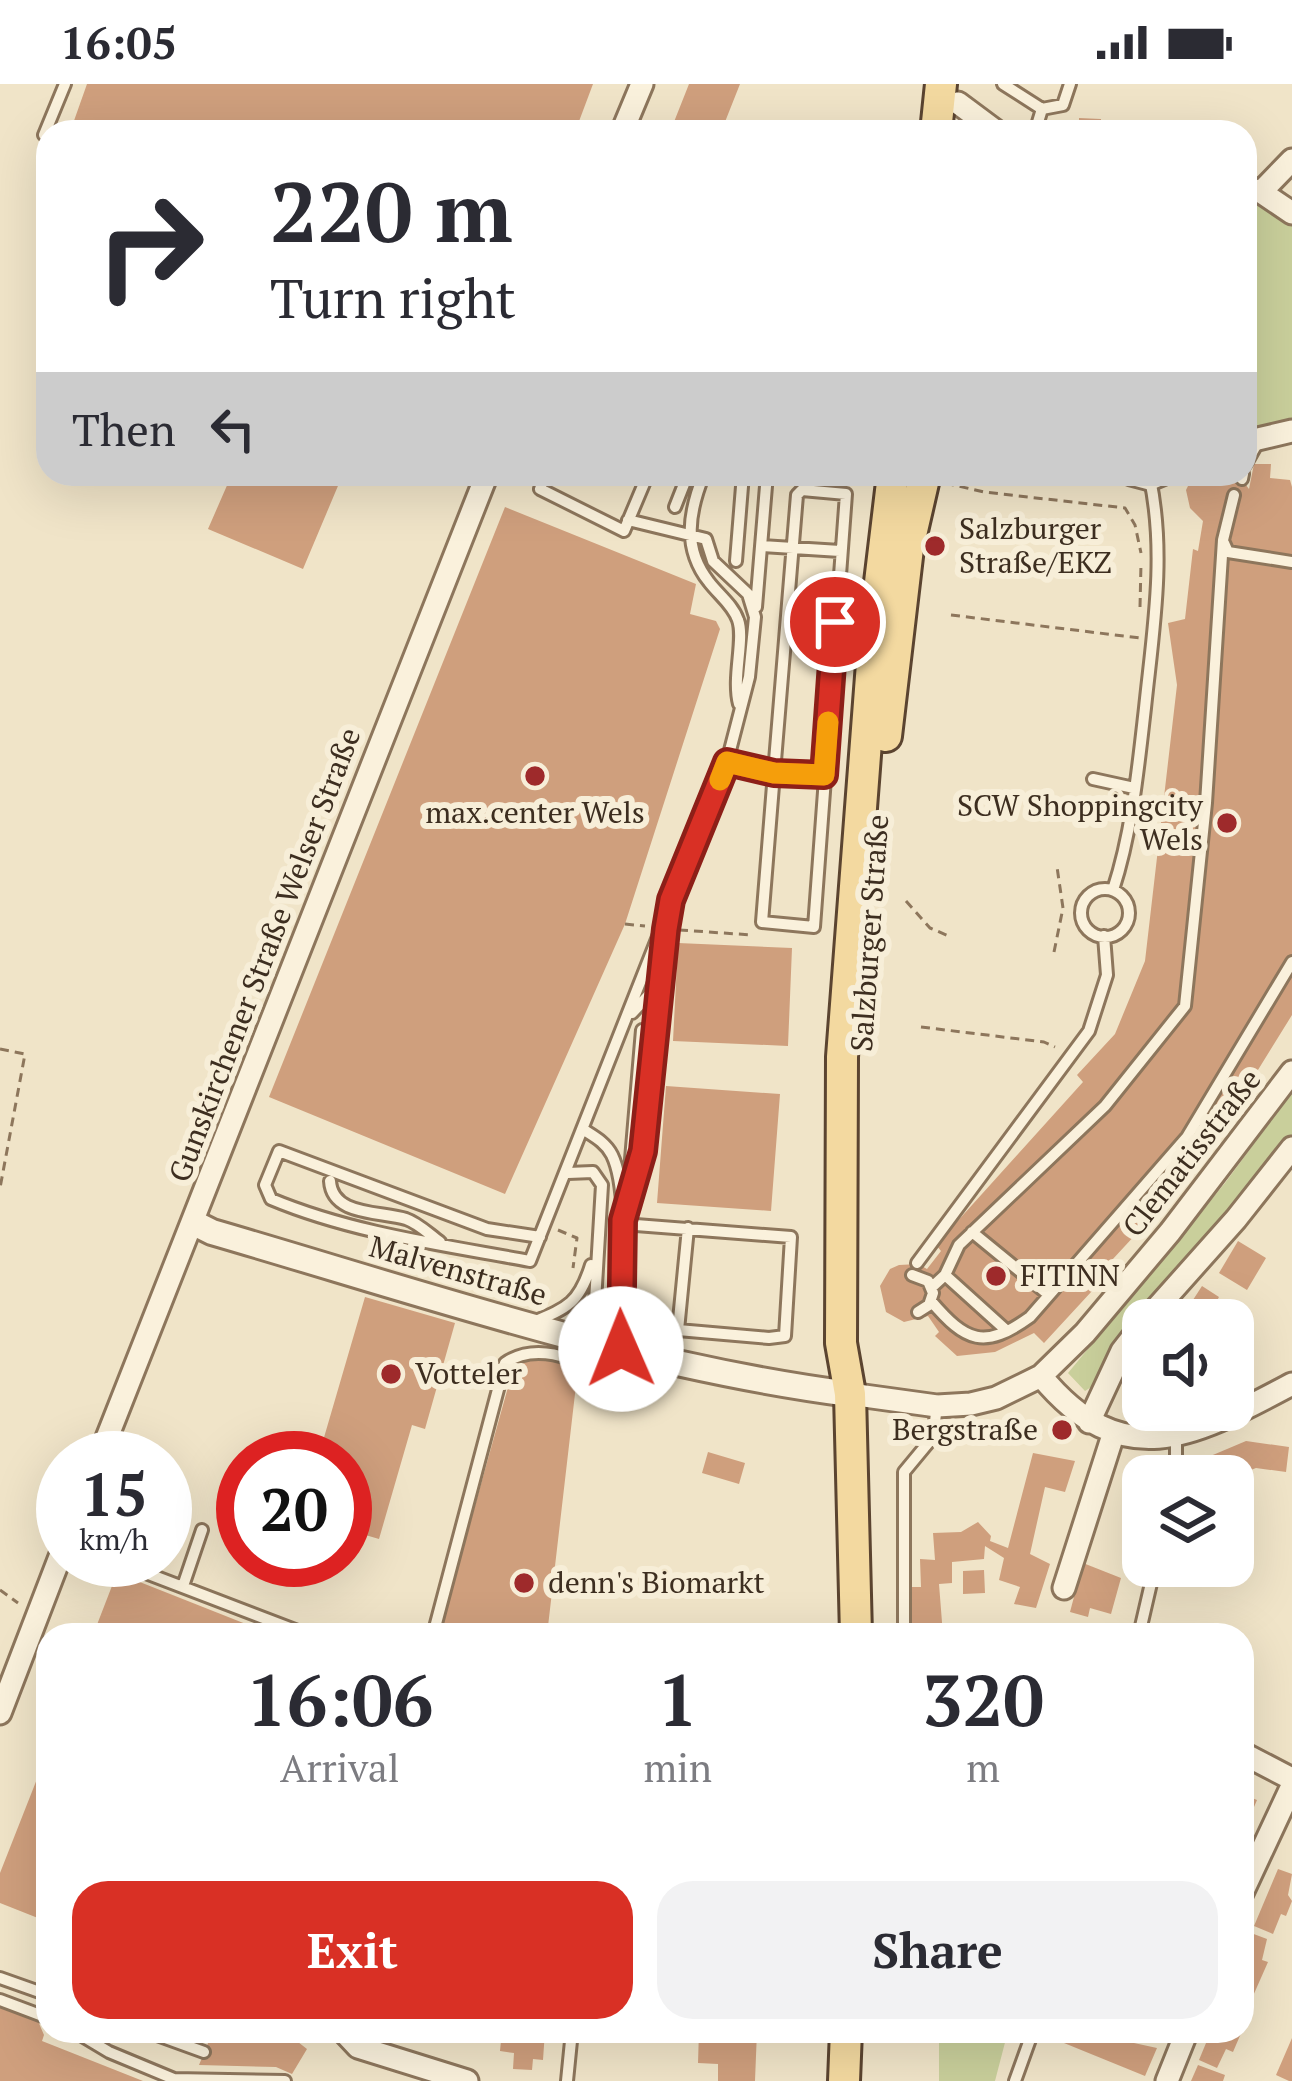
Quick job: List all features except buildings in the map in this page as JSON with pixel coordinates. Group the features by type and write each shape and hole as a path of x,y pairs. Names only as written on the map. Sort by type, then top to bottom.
{"main road":[{"name":"Salzburger Straße","path":"856,1623 850,1394 861,1340 860,1086 866,968 913,486"},
{"path":"844,2081 846,2043"}],"street":[{"path":"627,120 642,84"},
{"path":"954,101 981,120"},
{"path":"1257,186 1292,160"},
{"path":"1257,191 1292,213"},
{"path":"1257,440 1292,431"},
{"path":"1257,442 1292,447"},
{"name":"Gunskirchener Straße Welser Straße","path":"111,1431 482,486"},
{"name":"Clematisstraße","path":"1040,1376 1085,1333 1170,1232 1292,1072"},
{"path":"1165,1299 1292,1148"},
{"name":"Malvenstraße","path":"194,1223 612,1347 727,1376 850,1394"},
{"path":"1089,1422 1122,1351"},
{"path":"850,1394 937,1406 996,1398 1040,1376 1068,1408 1113,1435 1130,1438 1176,1435 1235,1414 1292,1384"},
{"path":"1064,1588 1113,1435"},
{"path":"0,1713 48,1587"},
{"path":"1254,1760 1292,1782 1254,1866"},
{"path":"354,2043 467,2081"},
{"path":"1168,2081 1182,2043"}],"lane":[{"path":"50,120 65,84"},
{"path":"1003,84 1042,109 1063,105 1070,84"},
{"path":"1039,120 1042,109"},
{"path":"541,486 624,531 643,486"},
{"path":"675,508 683,486"},
{"path":"699,486 689,510 691,535 705,578 737,615 734,683 740,710"},
{"path":"736,561 742,486"},
{"path":"540,1237 488,1229 279,1151 265,1185 271,1199 296,1210 530,1261 568,1173 727,762 748,677 766,486"},
{"path":"1113,890 1135,788 1159,546 1150,486"},
{"path":"802,490 846,494 814,927 762,922 792,549 796,495 802,490"},
{"path":"932,1287 945,1275 958,1244 1105,1106 1185,1006 1206,803 1222,540 1234,496"},
{"path":"628,520 706,539 713,562 748,594 755,617"},
{"path":"1222,540 1228,552 1292,562"},
{"path":"761,546 840,551"},
{"path":"727,762 774,773 824,775"},
{"path":"1093,779 1135,788"},
{"path":"1113,890 1125,899 1127,921 1118,932 1104,936 1084,925 1081,909 1093,892 1113,890"},
{"path":"612,1347 623,1222 643,1151 663,928"},
{"path":"918,1312 931,1301 932,1287 914,1269 1074,1055 1102,1000 1107,975 1104,936"},
{"path":"931,1301 968,1337 984,1339 1030,1317 1187,1137 1292,962"},
{"path":"626,1019 660,983"},
{"path":"627,1204 642,1030"},
{"path":"584,1130 604,1144 614,1160 623,1222"},
{"path":"568,1173 593,1172 600,1178 596,1313 612,1347"},
{"path":"330,1181 331,1193 342,1205 412,1220 445,1246"},
{"path":"623,1222 791,1237 785,1336 678,1330 688,1228"},
{"path":"972,1232 1049,1294"},
{"path":"530,1324 569,1307 584,1287 596,1250"},
{"path":"945,1275 1007,1331"},
{"path":"436,1623 505,1363 520,1355 550,1352 600,1376"},
{"path":"904,1623 904,1472 933,1437 937,1406"},
{"path":"1176,1435 1176,1455"},
{"path":"192,1559 202,1530"},
{"path":"186,1587 277,1623"},
{"path":"1142,1623 1150,1587"},
{"path":"0,1978 36,1991"},
{"path":"0,2000 36,2014"},
{"path":"94,2043 175,2079 285,2081"},
{"path":"179,2043 204,2052"},
{"path":"567,2081 571,2043"},
{"path":"1016,2081 1029,2043"}],"path":[{"path":"959,486 1125,508 1140,542 1141,612"},
{"path":"951,615 1147,639 1143,625"},
{"path":"1054,952 1063,908 1057,868"},
{"path":"906,901 930,928 951,937"},
{"path":"625,924 751,935"},
{"path":"920,1027 1044,1042 1074,1055"},
{"path":"0,1049 25,1054 0,1188"},
{"path":"0,1590 36,1617"}],"green space":[{"path":"1257,205 1292,225 1292,422 1257,426"},
{"path":"1292,1092 1292,1138 1241,1206 1155,1299 1129,1299 1225,1183"},
{"path":"1122,1308 1122,1334 1107,1357 1099,1382 1085,1391 1068,1373"},
{"path":"939,2043 1005,2043 995,2081 939,2081"}],"slow traffic":[{"path":"720,780 727,762 774,773 824,775 828,722"}],"place":[{"name":"Salzburger Straße/EKZ","path":"935,546"},
{"name":"max.center Wels","path":"535,776"},
{"name":"SCW Shoppingcity Wels","path":"1227,823"},
{"name":"FITINN","path":"996,1276"},
{"name":"Votteler","path":"391,1374"},
{"name":"Bergstraße","path":"1062,1430"},
{"name":"denn's Biomarkt","path":"524,1583"}],"route":[{"path":"621,1349 623,1220 643,1151 671,900 727,762 774,773 824,775 835,622"}]}
